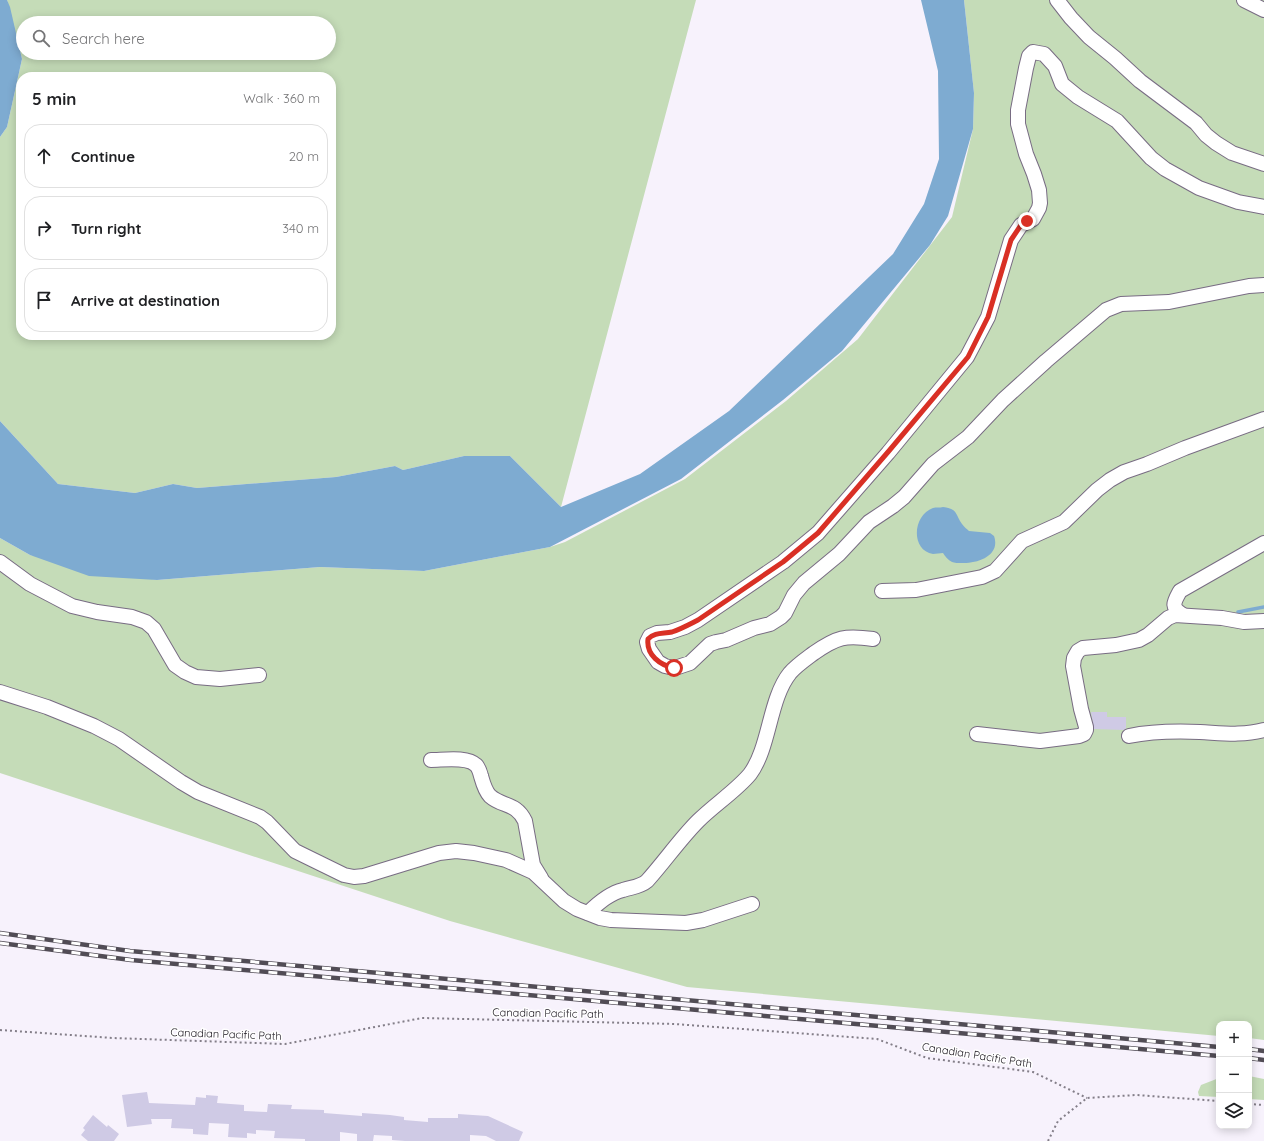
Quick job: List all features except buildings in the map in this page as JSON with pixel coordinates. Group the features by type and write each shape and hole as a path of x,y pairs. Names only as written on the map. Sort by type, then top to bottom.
{"lane":[{"path":"1057,0 1089,37 1145,85 1196,123 1206,135 1216,143 1232,153 1264,164"},
{"path":"1244,0 1264,10"},
{"path":"1264,207 1238,202 1206,190 1179,178 1165,169 1151,158 1117,121 1078,97 1062,84 1055,66 1044,54 1033,52 1029,56 1026,68 1018,110 1018,124 1026,154 1039,190 1039,208 1033,219 1021,225 1011,240 988,317 968,357 818,533 783,562 698,620 685,627 650,636 647,642 652,655 658,662 665,666 674,668 678,667 690,663 710,644 726,640 754,628 770,624 781,617 785,613 794,594 804,583 839,554 868,522 904,497 933,464 968,436 1003,400 1106,310 1121,304 1169,302 1249,286 1264,285"},
{"path":"882,591 916,590 982,577 994,570 1022,541 1064,522 1097,490 1124,472 1264,419"},
{"path":"1183,614 1176,611 1174,606 1175,600 1180,591 1264,544"},
{"path":"0,562 30,584 72,606 97,612 132,617 146,622 154,629 175,665 196,677 220,679 259,676"},
{"path":"977,734 1040,741 1084,734 1086,730 1085,720 1081,709 1072,666 1074,658 1083,648 1116,645 1139,640 1148,635 1168,618 1175,615 1183,614 1244,622 1264,621"},
{"path":"588,913 606,898 622,890 642,885 647,881 698,821 750,774 757,761 785,681 797,666 832,641 857,637 873,639"},
{"path":"0,692 70,716 119,739 198,792 260,817 267,822 295,851 344,875 354,877 364,876 439,853 456,851 489,856 518,865 533,872 564,901 576,909 611,920 686,923 703,920 752,904"},
{"path":"1130,736 1164,731 1234,734 1264,730"},
{"path":"431,760 463,759 471,761 479,768 484,785 491,796 513,807 522,815 525,821 533,865 545,883"}],"path":[{"name":"Canadian Pacific Path","path":"0,1030 113,1038 285,1044 422,1018 675,1024 877,1039 926,1058 1033,1072 1087,1098"},
{"path":"1048,1141 1058,1121 1087,1098 1136,1095 1216,1102"},
{"path":"1252,1104 1264,1105"}],"green space":[{"path":"7,0 696,0 561,507 510,456 464,456 403,470 395,466 336,477 197,488 173,484 135,493 58,484 0,421 0,137 7,127 16,86 16,340 336,340 336,72 19,72 22,60 336,60 336,16 16,16 16,35"},
{"path":"964,0 1264,0 1264,1040 1252,1038 1252,1021 1216,1021 1216,1036 687,987 450,921 0,773 0,538 30,555 157,580 320,567 424,571 550,547 565,542 685,479 786,401 858,339 952,217 973,129 974,93"},
{"path":"1252,1077 1264,1079 1264,1100 1252,1099"},
{"path":"1216,1079 1216,1097 1199,1096 1198,1092 1201,1085"}],"water":[{"path":"0,0 7,0 16,33 16,60 22,60 19,72 16,72 16,86 7,127 0,137"},
{"path":"921,0 964,0 974,93 973,129 948,216 930,245 842,351 783,400 681,479 550,547 424,571 320,567 157,580 89,576 30,555 0,538 0,421 58,484 135,493 173,484 197,488 336,477 395,466 403,470 464,456 510,456 561,507 640,474 729,411 893,254 924,204 939,159 938,71"},
{"path":"943,507 956,512 963,525 969,531 990,533 994,536 994,549 991,554 974,562 958,563 951,561 943,553 933,554 920,546 917,532 921,518 926,512 933,508"}],"waterway":[{"path":"1238,612 1264,607"}],"railway":[{"path":"0,933 130,951 1216,1047"},
{"path":"0,943 131,960 1216,1056"},
{"path":"1252,1049 1264,1051"},
{"path":"1252,1058 1264,1060"}],"route":[{"path":"674,668 665,666 658,662 652,655 647,642 650,636 657,633 670,632 685,627 698,620 783,562 803,547 818,533 968,357 988,317 1011,240 1021,225 1027,221"}]}
